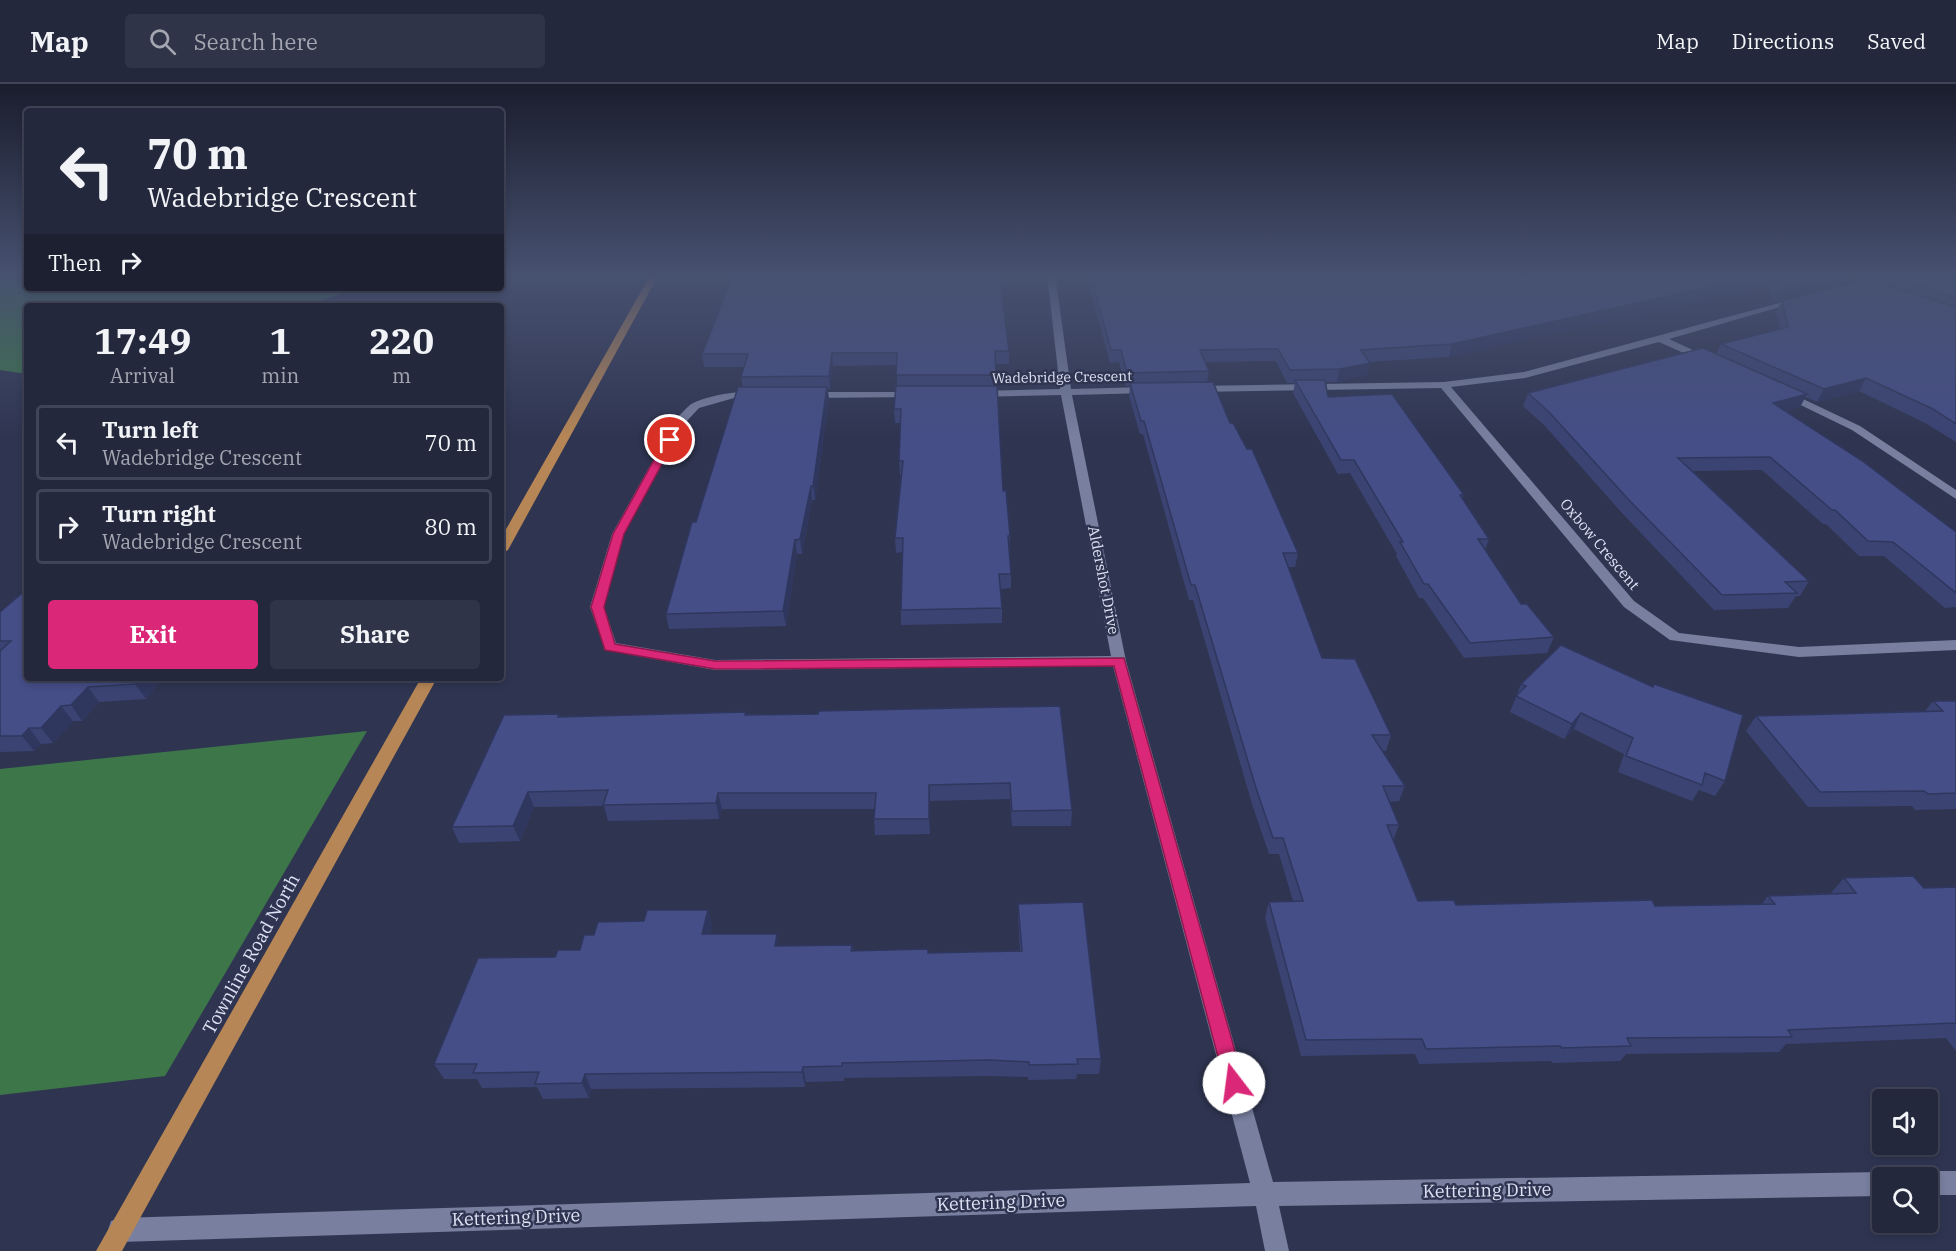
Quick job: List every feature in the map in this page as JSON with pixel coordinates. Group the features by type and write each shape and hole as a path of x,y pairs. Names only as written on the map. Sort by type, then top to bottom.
{"main road":[{"path":"504,544 625,328"},
{"name":"Townline Road North","path":"108,1251 427,681"}],"street":[{"name":"Aldershot Drive","path":"1058,328 1066,392 1119,661 1265,1194 1276,1251"},
{"path":"1184,390 1444,385 1525,375 1699,328"},
{"path":"1661,339 1716,363"},
{"name":"Oxbow Crescent","path":"1444,385 1629,604 1674,637 1800,652 1956,645"},
{"path":"1771,387 1856,428 1956,495"},
{"name":"Wadebridge Crescent","path":"957,394 1161,390"},
{"path":"768,395 733,395 695,406 680,421 618,534 597,607 609,647 715,665 1119,661"},
{"path":"792,395 921,395"},
{"path":"1938,1183 1956,1183"},
{"name":"Kettering Drive","path":"120,1230 1265,1194 1872,1184"}],"green space":[{"path":"0,328 24,328 24,374 0,370"},
{"path":"367,731 165,1076 0,1095 0,769"}],"building":[{"path":"712,328 1006,328 1009,351 995,351 996,375 896,375 897,353 832,353 829,376 741,377 748,354 702,354"},
{"path":"1105,328 1522,328 1452,344 1361,350 1370,363 1340,369 1290,370 1278,349 1200,350 1209,371 1127,373 1121,350 1111,350"},
{"path":"1782,328 1956,328 1956,424 1933,409 1866,378 1824,389 1721,344"},
{"path":"1703,348 1807,394 1773,403 1861,460 1956,532 1956,593 1893,542 1868,541 1835,510 1832,510 1770,457 1678,458 1809,581 1785,582 1797,593 1722,595 1628,499 1550,413 1528,393"},
{"path":"1295,380 1325,380 1328,397 1392,394 1464,495 1460,495 1489,539 1478,539 1521,604 1527,604 1554,637 1470,643 1428,584 1424,584 1400,542 1403,542 1354,460 1341,460"},
{"path":"1213,382 1230,423 1233,423 1247,449 1252,449 1298,553 1283,553 1322,658 1355,659 1391,735 1372,735 1405,786 1383,786 1399,825 1387,825 1418,901 1454,900 1456,905 1652,900 1655,906 1775,904 1768,896 1856,893 1844,878 1913,876 1924,888 1956,887 1956,1023 1788,1030 1792,1037 1627,1038 1631,1046 1562,1048 1560,1046 1426,1049 1422,1039 1306,1040 1269,902 1303,901 1283,838 1273,838 1256,788 1195,585 1191,585 1144,421 1141,421 1130,383"},
{"path":"896,386 997,386 1003,491 1006,490 1010,536 1008,536 1011,574 999,574 1002,608 901,610 903,538 895,538 903,461 899,461 901,409 894,409"},
{"path":"738,387 827,387 813,486 811,486 800,539 795,540 783,611 666,614 692,522 696,522"},
{"path":"24,592 24,681 138,681 135,684 88,687 71,705 61,706 41,728 29,728 22,736 0,736 0,651 11,641 0,641 0,612"},
{"path":"1561,645 1653,687 1654,684 1743,715 1725,781 1705,773 1702,785 1626,756 1633,738 1581,713 1572,724 1516,696 1526,686 1521,684"},
{"path":"1933,701 1956,701 1956,793 1820,792 1756,716 1943,711"},
{"path":"1060,706 1072,810 1012,811 1010,783 929,785 929,819 874,819 876,793 718,793 716,803 603,805 608,790 528,792 513,826 452,827 504,715 559,714 558,717 746,712 745,715 818,714 819,711"},
{"path":"1083,902 1101,1059 1077,1059 1078,1064 1029,1065 1029,1062 989,1060 842,1063 842,1066 803,1067 802,1072 585,1074 582,1083 535,1084 539,1072 473,1073 477,1064 434,1064 478,958 555,957 558,950 580,950 584,935 594,935 598,922 644,921 647,910 708,910 702,934 777,934 775,946 852,945 851,951 928,949 928,953 1022,951 1018,904"}],"route":[{"path":"670,440 618,534 597,607 609,647 715,665 1119,661 1234,1083"}]}
